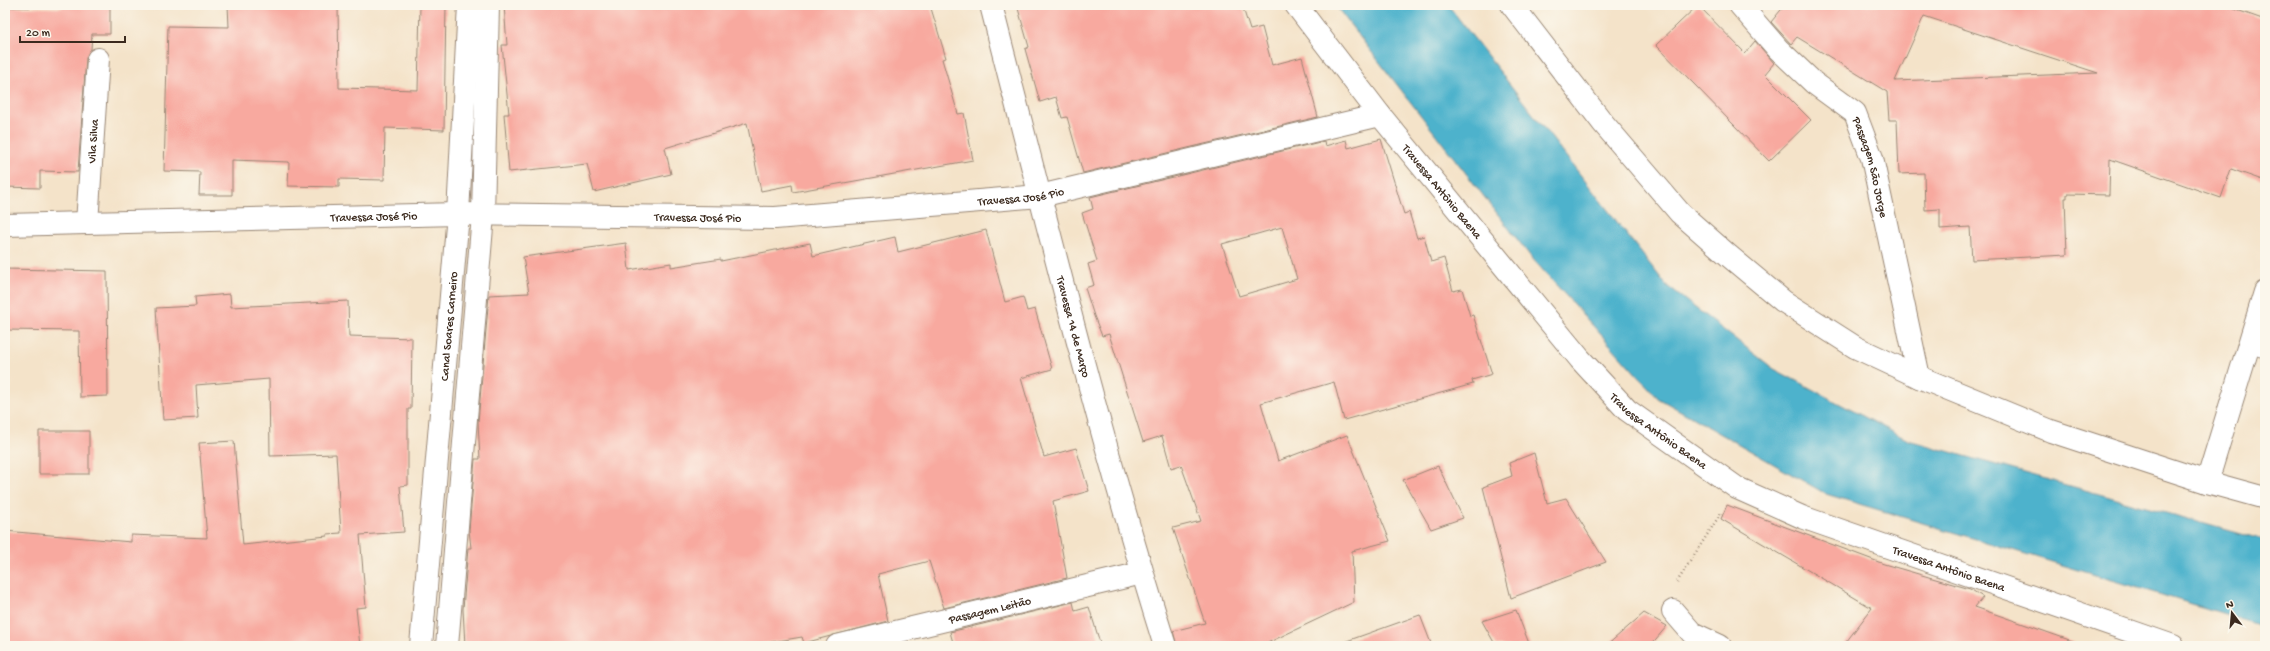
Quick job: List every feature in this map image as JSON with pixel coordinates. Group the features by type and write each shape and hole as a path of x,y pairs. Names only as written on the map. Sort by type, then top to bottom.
{"street":[{"name":"Canal Soares Carneiro","path":"421,646 458,214 469,5"},
{"path":"447,646 483,215 488,5"},
{"name":"Travessa 14 de Março","path":"991,5 1040,196 1142,573 1165,646"},
{"name":"Travessa Antônio Baena","path":"1296,5 1380,116 1580,359 1627,410 1737,488 1802,517 2173,646"},
{"path":"1512,5 1604,123 1680,213 1783,301 1855,347 1918,377 2050,431 2207,482 2265,498"},
{"name":"Passagem São Jorge","path":"1740,5 1778,49 1814,84 1855,113 1872,158 1918,377"},
{"name":"Vila Silva","path":"87,223 98,59"},
{"name":"Travessa José Pio","path":"5,225 458,214 775,218 1040,196 1380,116"},
{"path":"2207,482 2256,346 2265,292"},
{"name":"Passagem Leitão","path":"837,646 1142,573"},
{"path":"1673,611 1692,633 1720,646"}],"path":[{"path":"1673,611 1676,582 1737,488"}],"water":[{"path":"1335,5 1448,5 1667,286 1774,369 1908,440 2265,541 2265,626 1826,494 1658,398 1531,257"}],"building":[{"path":"63,5 110,5 110,34 92,34 91,49 86,58 78,172 40,171 40,188 5,187 5,7 62,8"},
{"path":"228,5 338,5 339,88 418,90 420,5 446,5 444,130 385,128 384,180 339,179 339,187 288,186 289,162 232,160 232,195 199,195 200,172 164,171 168,26 229,27"},
{"path":"504,5 930,5 946,58 942,59 958,114 964,113 973,160 793,192 792,185 761,191 747,123 665,148 671,174 594,192 587,164 509,172 504,114 509,114 502,45 507,45"},
{"path":"1017,5 1242,5 1250,30 1262,27 1272,65 1302,57 1318,117 1083,173 1067,117 1062,118 1056,97 1040,102 1025,49 1029,47"},
{"path":"1698,5 1745,53 1755,41 1774,63 1765,74 1811,120 1769,161 1656,45"},
{"path":"1785,5 2223,5 2265,20 2265,181 2231,169 2221,198 2110,159 2109,195 2067,194 2067,198 2065,198 2067,255 1972,260 1970,227 1940,229 1940,209 1925,210 1924,173 1899,174 1897,120 1889,120 1887,92 1797,37 1791,44 1771,22","holes":["1924,16 2098,73 1895,81"]},
{"path":"1381,139 1404,214 1409,212 1417,238 1424,236 1431,262 1444,258 1453,291 1462,289 1470,316 1473,315 1492,374 1472,380 1473,384 1344,420 1334,382 1261,403 1278,461 1347,435 1390,541 1352,551 1354,602 1261,646 1177,646 1173,631 1205,623 1173,528 1201,521 1181,465 1171,468 1162,436 1143,442 1109,334 1102,336 1094,316 1085,288 1094,285 1088,264 1097,261 1082,213 1093,209 1090,197 1324,141 1325,146 1346,140 1348,148","holes":["1282,227 1297,279 1239,296 1222,244"]},
{"path":"986,230 1005,302 1023,297 1027,311 1035,309 1052,369 1021,378 1044,457 1076,448 1089,491 1053,501 1067,578 944,608 929,561 878,574 888,621 804,643 802,637 748,646 465,646 463,609 468,548 471,548 469,530 475,459 480,459 478,422 489,295 529,293 523,257 626,243 629,270 671,263 671,267 721,259 721,261 810,243 813,256 895,237 898,252"},
{"path":"5,269 107,271 108,396 80,397 79,331 5,330"},
{"path":"230,294 231,307 348,301 349,336 412,338 411,409 408,409 408,485 400,486 404,532 360,535 366,607 356,608 360,646 5,646 5,531 131,542 131,535 207,538 199,443 234,441 243,545 327,536 327,534 341,533 336,454 270,456 269,379 196,385 198,418 163,420 156,308 196,306 195,297"},
{"path":"39,431 89,431 89,474 39,474"},
{"path":"1534,453 1547,503 1566,498 1606,562 1511,598 1483,487 1512,476 1509,463"},
{"path":"1438,466 1463,518 1431,529 1403,480"},
{"path":"1727,505 1884,564 1970,589 1983,597 1975,607 2075,642 2074,646 1843,646 1872,608 1721,519"},
{"path":"1073,602 1075,611 1089,607 1101,646 954,646 950,632"},
{"path":"1516,610 1530,646 1496,646 1482,621"},
{"path":"1644,613 1667,626 1650,646 1606,646"},
{"path":"1420,615 1432,646 1345,646 1344,642"}]}
